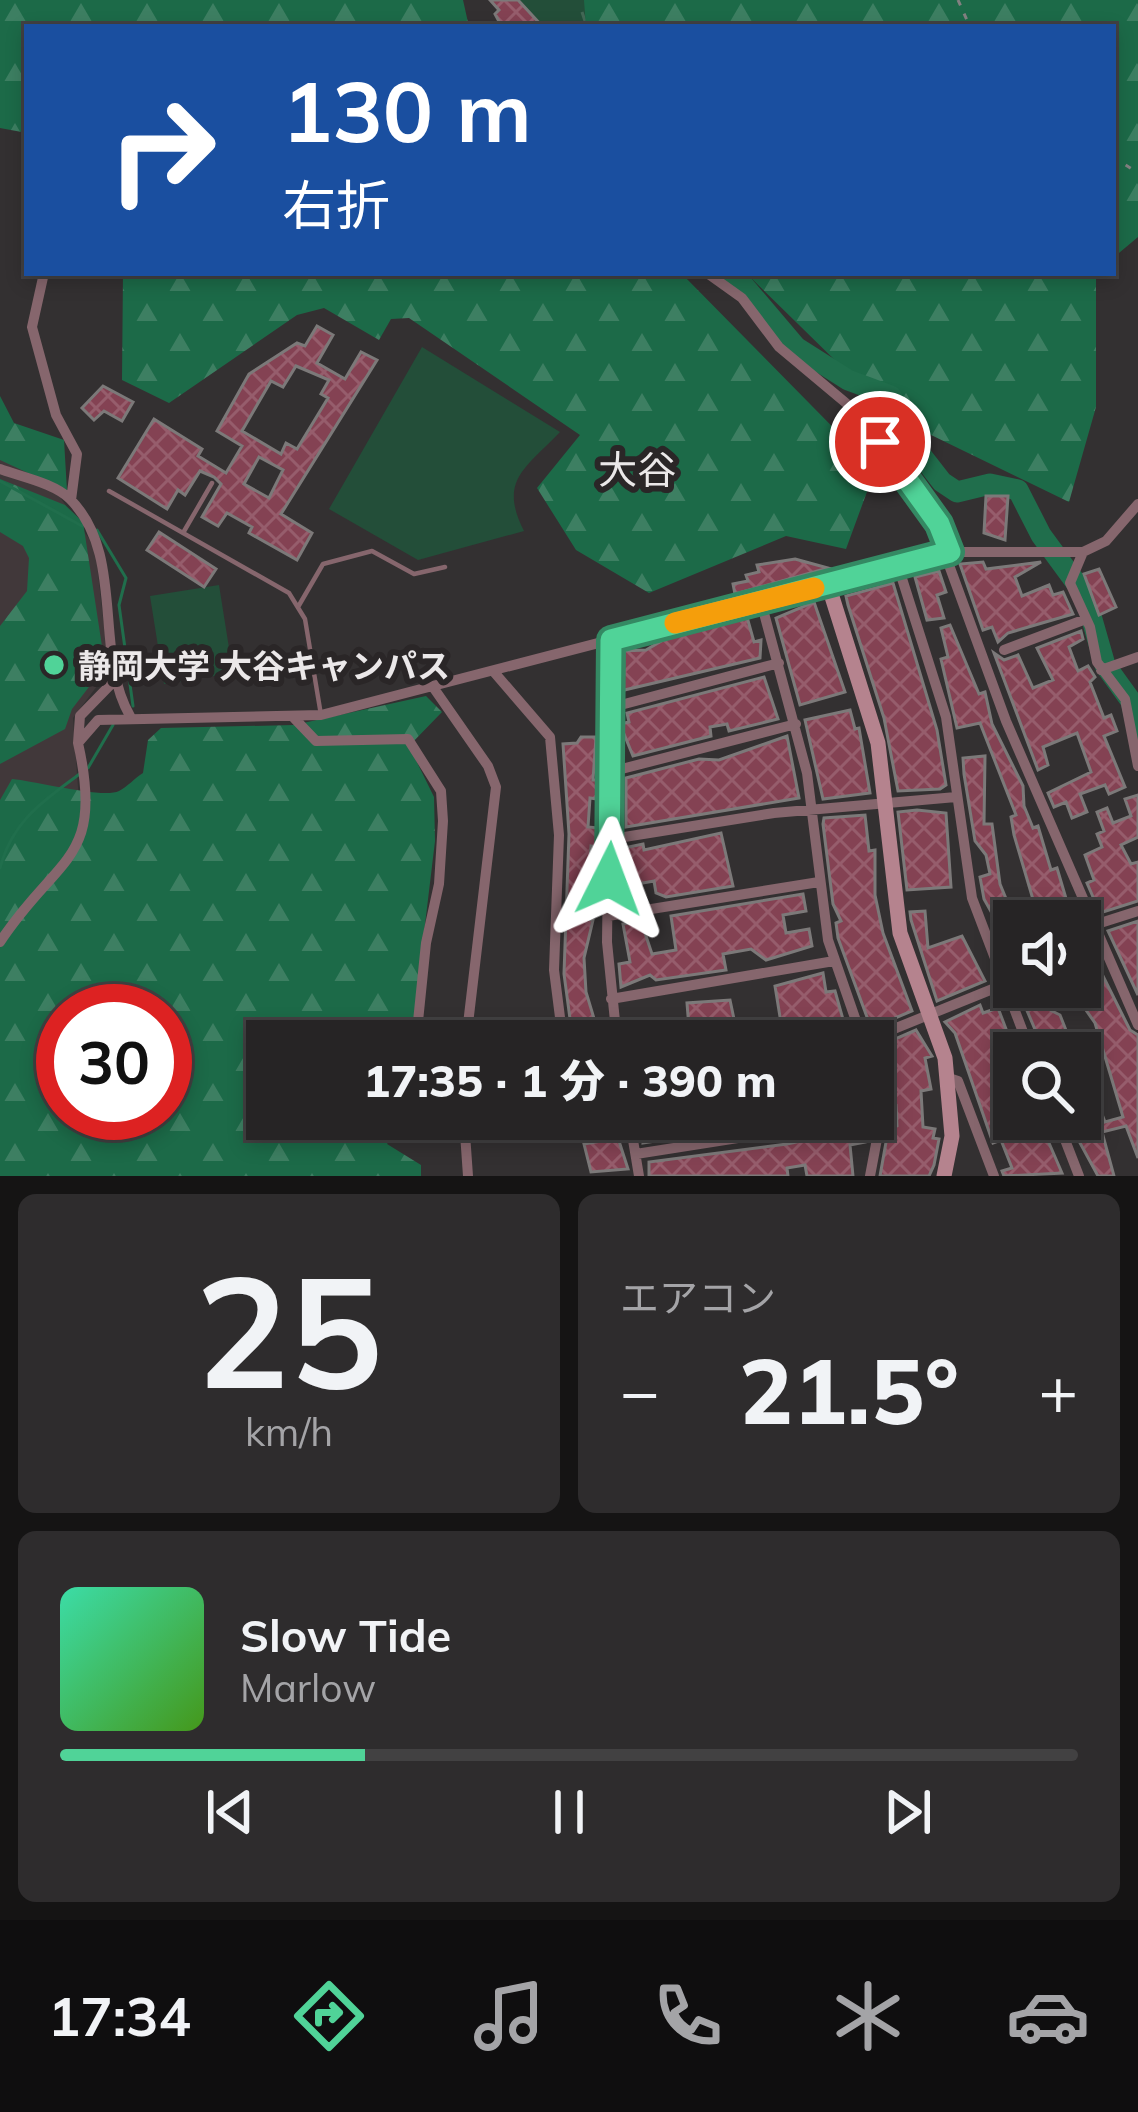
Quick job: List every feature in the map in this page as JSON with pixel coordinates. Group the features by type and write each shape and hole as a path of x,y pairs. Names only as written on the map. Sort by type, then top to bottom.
{"street":[{"path":"43,276 32,327 56,415 77,454 71,500 97,547 116,679 130,716"},
{"path":"711,276 742,298 779,347 865,419 939,524 1006,721 1083,900"},
{"path":"0,470 71,500"},
{"path":"78,743 98,720 130,716 321,715 947,553 1083,552 1106,541 1137,506"},
{"path":"1083,552 1073,572 1105,669 1125,699 1138,766"},
{"path":"898,566 946,717 972,898 993,953"},
{"path":"828,584 874,727 896,914 950,1078 952,1136 945,1176"},
{"path":"760,602 796,724 834,962 855,1020"},
{"path":"1004,650 1086,619"},
{"path":"611,640 614,771 608,916 614,1020"},
{"path":"1105,669 1138,657"},
{"path":"613,707 779,663"},
{"path":"494,672 550,737 559,835 554,970 560,1020"},
{"path":"0,942 72,854 88,822 88,788 78,743 80,716 116,679"},
{"path":"433,687 488,766 496,787 468,1020"},
{"path":"294,718 316,742 408,739 441,791 440,884 426,943 418,1020"},
{"path":"614,771 796,724"},
{"path":"611,839 812,808 956,796"},
{"path":"608,916 819,882"},
{"path":"1101,923 1138,911"},
{"path":"1101,941 1138,1025"},
{"path":"611,999 834,962"},
{"path":"894,1029 993,989"},
{"path":"950,1078 958,1081 994,1176"},
{"path":"952,1136 978,1135"},
{"path":"465,1140 468,1176"},
{"path":"633,1140 639,1176"},
{"path":"636,1154 725,1140"},
{"path":"870,1176 874,1140"},
{"path":"1065,1140 1079,1176"}],"lane":[{"path":"183,532 212,483"},
{"path":"110,491 289,593 305,619 321,715"},
{"path":"298,607 323,564 372,551 414,574 445,567"}],"shaded area":[{"name":"静岡大学 大谷キャンパス","path":"0,412 95,547 109,670 73,718 79,801 0,919"}],"green space":[{"path":"0,0 463,0 468,24 24,24 24,132 0,128"},
{"path":"518,0 606,0 603,24 540,24"},
{"path":"584,0 1138,0 1138,237 1116,255 1116,24 586,24"},
{"path":"123,276 684,276 875,470 846,549 786,536 649,593 576,550 537,488 580,435 409,318 391,319 379,340 324,308 297,315 169,403 122,380"},
{"path":"749,276 1096,276 1096,407 1069,502 892,416"},
{"path":"422,347 560,432 527,466 515,487 524,531 418,560 329,509"},
{"path":"0,396 14,423 64,440 67,491 0,460"},
{"path":"0,479 65,505 83,522 105,666 72,709 65,729 0,764 0,626 27,591 29,558 23,546 0,532"},
{"path":"219,585 233,673 164,684 150,596"},
{"path":"426,696 442,712 409,746 434,797 435,841 414,1020 246,1020 246,1140 390,1140 387,1144 421,1165 421,1176 0,1176 0,800 12,779 84,791 122,789 143,773 148,740 161,728 294,725"}],"building":[{"path":"490,0 518,0 540,24 500,24 495,14 499,10"},
{"path":"317,326 333,335 317,363 345,379 361,352 377,360 281,514 312,533 297,560 249,533 252,527 227,513 218,526 202,517 221,484 214,477 200,471 185,495 178,490 167,509 118,478 154,419 202,449 198,456 226,473 242,446 217,431 249,374 297,343 305,346","holes":["296,366 329,380 321,394 328,398 297,449 286,443 281,454 242,431 271,381 283,387","259,457 283,470 269,498 244,484"]},
{"path":"103,386 133,402 122,421 104,411 94,420 82,408"},
{"path":"986,496 1008,496 1005,540 984,533"},
{"path":"159,532 216,569 204,587 147,550"},
{"path":"795,559 828,568 735,594 733,584 748,581 746,575 759,572 757,565"},
{"path":"983,562 986,569 1041,562 1015,577 1022,596 1049,585 1053,595 1063,592 1073,614 1008,633 998,642 992,627 983,630 960,564"},
{"path":"1099,569 1116,607 1099,615 1084,574"},
{"path":"939,571 946,592 937,595 944,618 927,620 915,577"},
{"path":"893,583 937,730 946,785 940,789 898,791 884,718 848,605 846,596"},
{"path":"814,602 845,692 800,705 776,618"},
{"path":"747,617 754,642 761,640 760,658 620,691 621,651 646,650 670,636"},
{"path":"950,625 979,694 985,692 992,724 1023,786 1024,806 1033,828 1038,826 1051,870 1057,868 1066,900 1033,900 1014,835 1011,817 1016,815 980,723 957,728 941,659 948,657 941,628"},
{"path":"1081,631 1083,639 1069,647 1078,671 1088,666 1095,677 1090,682 1104,718 1111,715 1117,731 1104,736 1125,787 1109,794 1105,785 1080,794 1087,812 1072,818 1066,802 1054,807 1048,793 1091,772 1077,733 1043,747 1048,765 1038,770 994,653 1004,660 1018,655 1033,688 1053,680 1037,648"},
{"path":"764,677 778,719 729,731 727,724 710,727 711,736 633,756 620,724 629,722 627,713"},
{"path":"850,710 855,729 859,728 870,793 823,799 805,720"},
{"path":"787,736 799,798 626,827 626,778 699,759 719,760"},
{"path":"581,737 596,737 593,780 598,780 597,799 590,798 588,827 599,828 599,837 598,847 591,846 586,919 593,920 584,958 586,992 594,1020 570,1020 564,974 569,834 563,744 577,743"},
{"path":"985,756 984,824 992,824 1007,900 993,900 993,915 984,899 980,877 990,874 986,855 975,841 963,758"},
{"path":"1138,795 1138,837 1121,845 1131,864 1138,862 1138,901 1101,913 1101,900 1094,900 1087,883 1094,880 1085,855 1102,847 1097,834 1104,831 1097,812 1107,808 1113,823 1131,816 1125,799"},
{"path":"898,812 946,813 951,887 907,890"},
{"path":"865,815 869,851 875,850 875,895 883,933 912,1011 890,1020 868,1020 838,938 836,923 841,921 833,904 824,818"},
{"path":"721,833 733,886 666,897 656,893 654,881 626,886 624,848 643,844 644,850"},
{"path":"803,894 806,911 783,915 786,933 809,929 812,946 766,960 751,949 723,954 726,970 656,980 650,975 621,987 619,964 630,962 623,924 641,921 652,954 676,950 671,916"},
{"path":"925,911 928,948 962,936 985,981 937,1001 911,920 910,912"},
{"path":"1138,921 1138,995 1108,931"},
{"path":"1101,972 1130,1030 1138,1035 1138,1158 1126,1126 1102,1132 1114,1176 1098,1176 1078,1140 1101,1140 1101,1112 1105,1122 1123,1117 1095,1023 1084,1008 1101,1008"},
{"path":"823,973 826,992 835,991 843,1020 781,1020 775,986"},
{"path":"730,1000 734,1019 688,1020 687,1003"},
{"path":"980,1005 983,1013 998,1008 1007,1032 993,1032 993,1140 1001,1140 993,1143 955,1033 945,1022"},
{"path":"1026,1008 1049,1008 1060,1015 1067,1032 1036,1032"},
{"path":"916,1030 932,1056 925,1058 931,1089 921,1091 923,1127 935,1129 933,1138 939,1139 929,1176 880,1176 886,1140 894,1140 897,1126 894,1039"},
{"path":"619,1140 628,1169 591,1172 584,1144"},
{"path":"1001,1140 1048,1140 1062,1173 1004,1176 1002,1171 1012,1168"},
{"path":"865,1142 850,1145 853,1176 807,1176 805,1165 787,1168 788,1176 649,1176 649,1162 787,1144"}],"waterway":[{"path":"725,276 745,287 796,347 848,380 891,396 921,455 942,482 957,492 990,484 1018,490 1041,535 1085,595 1105,665 1131,701 1138,731"},
{"path":"0,481 82,526"},
{"path":"97,530 126,578 119,605 133,706"},
{"path":"88,768 113,725"},
{"path":"0,868 21,824 81,773"}],"slow traffic":[{"path":"675,623 814,588"}],"place":[{"name":"静岡大学 大谷キャンパス","path":"54,665"}],"district":[{"name":"大谷","path":"637,469"}],"route":[{"path":"609,879 614,771 611,640 950,552 939,524 880,442"}]}
